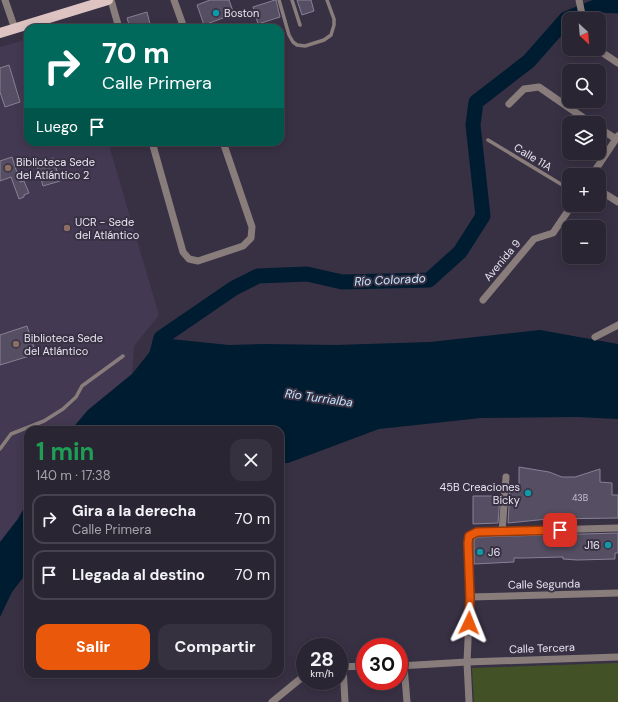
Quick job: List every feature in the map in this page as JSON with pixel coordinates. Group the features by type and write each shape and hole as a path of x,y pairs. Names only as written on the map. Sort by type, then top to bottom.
{"main road":[{"path":"28,24 108,0"},
{"path":"0,33 24,25"}],"street":[{"path":"5,0 15,28"},
{"path":"111,0 118,24"},
{"path":"174,0 183,24"},
{"path":"579,2 581,12"},
{"path":"606,55 618,63"},
{"path":"509,104 524,89 539,87 581,116"},
{"path":"597,168 617,137 606,132"},
{"path":"153,146 183,252 189,259 198,261 242,246 251,238 252,227 224,146"},
{"path":"606,194 618,202"},
{"name":"Avenida 9","path":"483,300 534,239 553,233 567,212"},
{"path":"595,337 618,325"},
{"path":"502,532 506,477"},
{"path":"469,702 467,662 470,597 469,536 477,532 618,528"},
{"name":"Calle Segunda","path":"470,597 618,593"},
{"name":"Calle Tercera","path":"408,666 467,662 618,657"},
{"path":"272,702 296,682"},
{"path":"344,690 345,702"},
{"path":"405,690 407,702"}],"lane":[{"path":"280,0 289,34 293,42 297,45 305,46 324,40 331,35 334,19 327,0"},
{"path":"292,0 300,24"},
{"name":"Calle 11A","path":"488,140 562,185"},
{"path":"31,426 44,421 63,408 76,397 82,386 123,356"},
{"path":"0,449 11,434 24,429"}],"shaded area":[{"name":"UCR - Sede del Atlántico","path":"24,40 24,146 109,146 159,315 134,346 132,374 88,410 74,426 24,426 24,508 0,542 0,47"}],"green space":[{"path":"618,663 618,702 474,702 472,668"}],"water":[{"name":"Río Turrialba","path":"540,330 618,344 618,419 576,417 481,418 379,429 288,463 284,463 284,426 74,426 88,410 132,374 161,338 229,345 335,345 430,342"},
{"path":"24,508 24,576 12,592 0,617 0,542 18,519"}],"building":[{"name":"Boston","path":"210,0 229,0 234,14 204,24 197,5"},
{"path":"276,0 280,17 258,24 253,7"},
{"path":"297,0 311,0 314,11 302,15"},
{"path":"147,12 150,24 129,24 127,18"},
{"path":"9,65 20,102 5,107 0,92 0,68"},
{"path":"12,157 20,182 24,181 29,193 19,199 11,177 0,181 0,161"},
{"path":"53,158 60,181 43,186 36,163"},
{"name":"Biblioteca Sede del Atlántico","path":"27,326 36,354 0,365 0,335"},
{"path":"519,467 549,472 562,477 575,477 600,469 600,482 612,483 612,495 618,495 618,518 548,519 508,523 510,488 519,489"},
{"path":"473,496 500,496 498,523 473,524"},
{"path":"618,533 618,553 615,553 615,559 577,560 563,559 563,557 514,558 514,562 474,564 474,540 478,537"}],"waterway":[{"name":"Río Colorado","path":"156,357 161,338 234,288 258,276 307,274 342,282 429,280 460,252 483,216 473,125 476,102 529,61 566,19 600,5 618,6"}],"place":[{"name":"Boston","path":"216,13"},
{"name":"Biblioteca Sede del Atlántico 2","path":"8,168"},
{"name":"UCR - Sede del Atlántico","path":"67,228"},
{"name":"Biblioteca Sede del Atlántico","path":"16,344"},
{"name":"45B Creaciones Bicky","path":"528,493"},
{"name":"J16","path":"608,545"},
{"name":"J6","path":"480,552"}],"route":[{"path":"469,623 469,536 477,532 560,530"}]}
